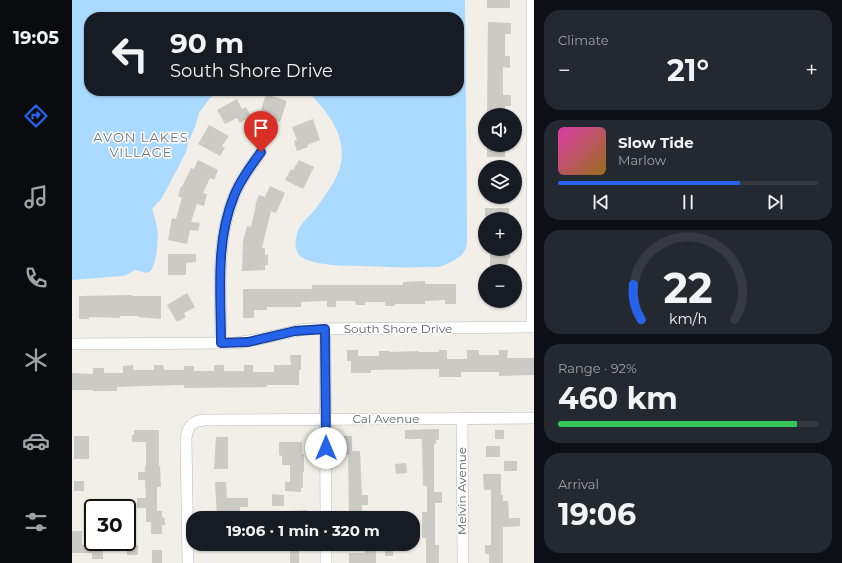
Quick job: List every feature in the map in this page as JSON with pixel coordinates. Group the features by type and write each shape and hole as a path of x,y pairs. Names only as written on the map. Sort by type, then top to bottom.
{"street":[{"path":"532,0 533,327"},
{"path":"221,343 221,254 225,225 237,189 261,152"},
{"name":"South Shore Drive","path":"72,344 248,342 295,331 325,329 533,327"},
{"path":"325,329 326,511"},
{"name":"Melvin Avenue","path":"462,418 462,563"},
{"name":"Cal Avenue","path":"188,563 186,439 188,429 195,422 204,420 534,418"},
{"path":"326,551 326,563"}],"water":[{"path":"72,0 465,0 467,237 465,250 463,253 456,259 438,267 341,266 323,264 300,256 296,249 296,238 304,221 317,207 331,187 338,173 341,161 342,150 336,128 323,108 312,96 464,96 464,12 84,12 84,96 213,96 199,113 188,143 187,150 162,198 152,209 157,225 158,237 156,259 152,270 145,273 134,270 124,276 72,280"}],"building":[{"path":"487,0 510,0 510,8 487,8"},
{"path":"488,22 511,23 511,34 505,34 505,56 510,56 510,68 503,67 503,95 511,95 511,106 505,106 505,108 487,108"},
{"path":"265,96 272,96 287,101 280,122 271,119 273,114 261,110"},
{"path":"237,99 242,109 246,107 251,116 240,123 237,118 225,124 217,110"},
{"path":"313,119 320,140 297,151 294,141 297,140 292,127"},
{"path":"209,125 229,136 222,146 225,148 220,156 198,144"},
{"path":"487,152 505,152 505,157 487,157"},
{"path":"198,160 218,170 214,180 210,178 203,193 207,194 204,206 197,204 191,222 200,223 198,231 190,230 187,244 168,240 172,218 176,219 182,198 178,196 181,186 182,187 191,168 194,169"},
{"path":"299,160 314,167 303,189 285,180 291,169 293,170"},
{"path":"270,186 285,193 276,213 271,211 262,248 265,248 265,255 268,255 268,265 265,265 265,270 242,271 243,241 247,226 251,227 255,205 259,195 265,197"},
{"path":"485,208 509,208 509,212 485,212"},
{"path":"168,254 196,254 196,262 186,263 186,275 168,275"},
{"path":"490,256 510,256 507,264 490,264"},
{"path":"425,281 425,284 456,284 456,304 445,304 445,300 425,301 425,304 395,304 395,306 385,306 385,302 365,302 365,305 356,305 355,301 336,301 336,307 327,307 327,301 301,302 301,307 267,307 267,310 254,310 254,318 243,318 243,289 312,289 312,285 403,285 403,282"},
{"path":"187,293 195,307 184,313 186,317 177,322 167,305"},
{"path":"79,296 161,296 161,319 138,316 120,316 120,318 89,317 89,319 79,319"},
{"path":"347,350 358,350 358,356 379,356 379,351 439,352 439,350 447,350 447,359 467,359 467,350 479,350 479,355 499,355 499,350 508,350 507,358 534,358 534,375 499,376 499,372 461,372 461,377 439,377 439,369 371,370 371,373 351,373 351,361 347,361"},
{"path":"290,355 301,355 299,385 184,388 184,385 117,387 117,391 72,390 72,373 93,374 93,368 104,368 104,373 123,373 123,366 133,365 133,370 154,370 154,365 163,365 164,370 184,370 184,366 194,366 194,371 214,371 214,365 224,365 224,371 244,371 244,365 253,365 253,372 274,372 274,365 291,365"},
{"path":"439,429 439,440 436,440 436,444 434,444 434,492 442,492 442,503 435,503 435,545 439,545 439,563 426,563 426,538 422,538 422,512 427,512 427,486 423,486 422,439 405,439 405,430"},
{"path":"134,430 159,430 159,466 161,487 157,487 157,511 162,511 162,517 165,518 165,525 162,525 162,534 151,534 151,522 146,522 146,508 137,508 137,498 146,498 145,480 138,480 138,472 145,472 146,442 132,442"},
{"path":"495,430 504,430 504,439 495,439"},
{"path":"74,436 89,436 89,459 74,459"},
{"path":"340,436 352,436 352,451 360,451 362,495 368,495 368,505 362,505 362,511 349,511 348,455 340,455"},
{"path":"216,437 228,437 228,469 214,469"},
{"path":"279,442 302,442 304,472 303,488 301,488 301,492 285,491 285,482 290,482 290,465 282,465 282,456 279,455"},
{"path":"486,446 500,446 500,457 486,457"},
{"path":"504,461 517,461 517,471 504,471"},
{"path":"406,463 407,473 396,474 395,464"},
{"path":"483,474 501,474 501,495 503,495 503,501 508,501 509,518 520,518 520,526 503,527 503,563 489,563 489,554 485,554 485,545 491,545 491,490 484,490"},
{"path":"74,481 84,481 84,491 74,491"},
{"path":"215,482 226,482 227,498 248,498 248,507 240,507 240,511 217,511"},
{"path":"272,494 284,495 284,506 272,506"},
{"path":"307,510 307,511 286,511"},
{"path":"72,531 82,531 82,545 84,545 84,551 103,551 103,559 92,559 92,553 72,553"},
{"path":"136,545 138,545 138,555 127,555 127,551 136,551"},
{"path":"152,550 162,550 162,563 152,563"},
{"path":"290,551 299,551 299,563 290,563"},
{"path":"365,551 376,551 376,563 349,563 349,553 365,553"},
{"path":"385,551 393,551 393,556 385,556"}],"district":[{"name":"AVON LAKES VILLAGE","path":"141,144"}],"route":[{"path":"261,152 250,166 237,189 225,225 221,254 221,343 248,342 295,331 325,329 326,448"}]}
